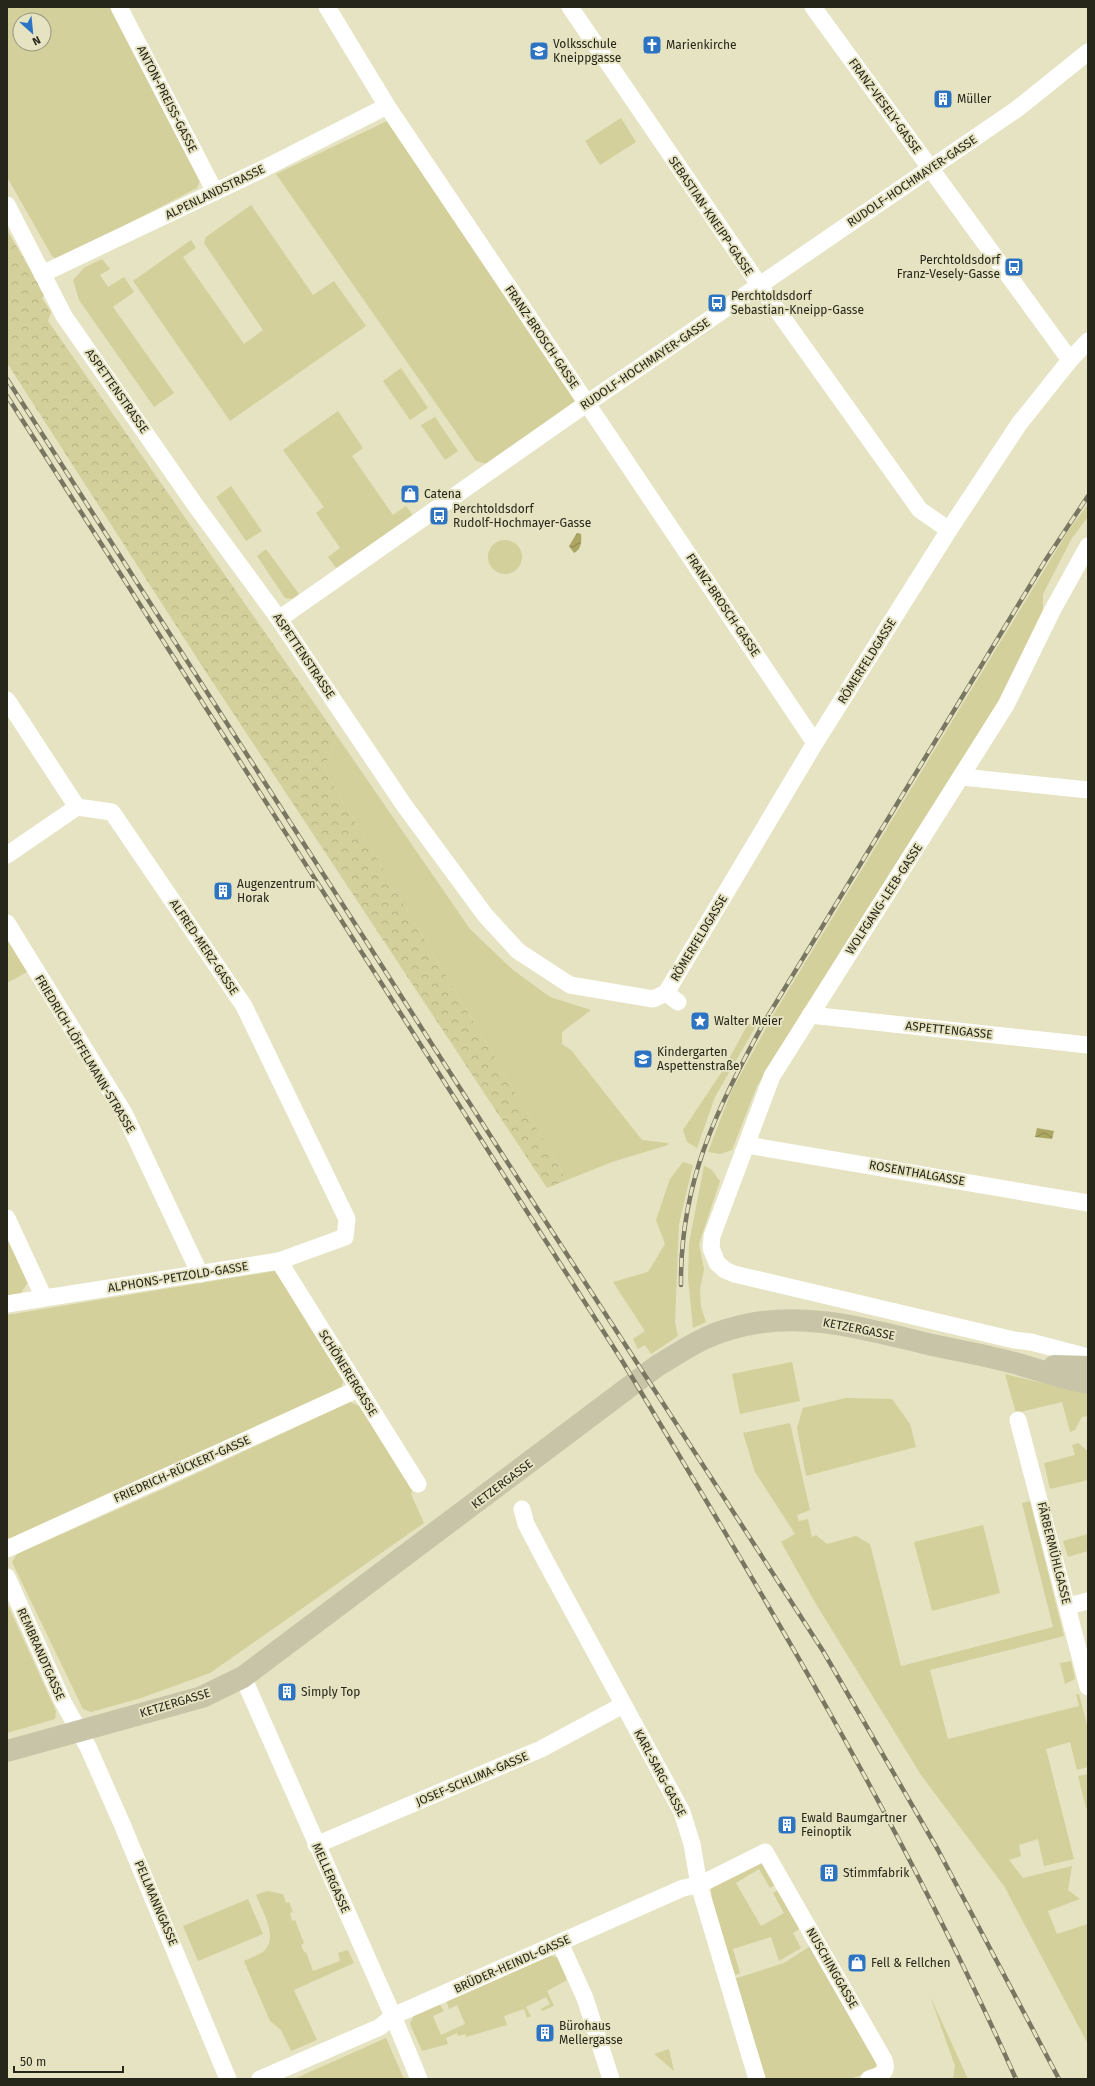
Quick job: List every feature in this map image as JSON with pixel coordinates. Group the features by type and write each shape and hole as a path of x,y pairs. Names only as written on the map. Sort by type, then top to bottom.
{"main road":[{"name":"KETZERGASSE","path":"7,1751 78,1730 202,1697 242,1677 657,1366 704,1338 731,1328 767,1321 797,1320 842,1324 1017,1364 1054,1377 1088,1383"},
{"name":"KETZERGASSE","path":"1017,1364 1088,1367"}],"street":[{"name":"ANTON-PREISS-GASSE","path":"119,7 215,192"},
{"name":"FRANZ-BROSCH-GASSE","path":"327,7 387,106 586,404 815,742"},
{"name":"SEBASTIAN-KNEIPP-GASSE","path":"570,7 586,33 760,286 920,510 949,530"},
{"name":"FRANZ-VESELY-GASSE","path":"813,7 1070,360"},
{"name":"RUDOLF-HOCHMAYER-GASSE","path":"279,618 586,404 1018,109 1088,52"},
{"name":"ALPENLANDSTRASSE","path":"42,274 215,192 387,106"},
{"name":"ASPETTENSTRASSE","path":"7,205 64,316 196,506 279,618 400,799 485,915 518,951 570,985 653,999 672,998"},
{"name":"RÖMERFELDGASSE","path":"672,998 815,742 949,530 1019,424 1070,360 1088,341"},
{"name":"WOLFGANG-LEEB-GASSE","path":"717,1263 712,1248 712,1236 772,1076 1006,705 1052,611 1088,546"},
{"path":"7,700 77,807 7,855"},
{"path":"962,777 1088,790"},
{"name":"ALFRED-MERZ-GASSE","path":"77,807 112,812 244,1006 347,1219 345,1237"},
{"name":"FRIEDRICH-LÖFFELMANN-STRASSE","path":"7,923 124,1113 200,1274"},
{"name":"ASPETTENGASSE","path":"810,1016 1088,1045"},
{"name":"ROSENTHALGASSE","path":"747,1144 1088,1203"},
{"path":"7,1218 44,1298"},
{"name":"ALPHONS-PETZOLD-GASSE","path":"7,1304 279,1261 345,1237"},
{"name":"SCHÖNERERGASSE","path":"279,1261 418,1484"},
{"name":"KETZERGASSE","path":"717,1263 734,1274 1014,1340 1038,1343 1088,1357"},
{"name":"FRIEDRICH-RÜCKERT-GASSE","path":"7,1548 358,1389"},
{"name":"FÄRBERMÜHLGASSE","path":"1018,1420 1088,1687"},
{"name":"KARL-SARG-GASSE","path":"522,1509 526,1524 682,1812 692,1844 699,1885 757,2079"},
{"name":"REMBRANDTGASSE","path":"7,1577 63,1702 78,1730"},
{"path":"1068,1606 1088,1601"},
{"name":"MELLERGASSE","path":"242,1677 393,2016 419,2079"},
{"name":"JOSEF-SCHLIMA-GASSE","path":"316,1845 541,1749 623,1705"},
{"name":"PELLMANNGASSE","path":"78,1730 88,1747 122,1824 228,2079"},
{"name":"BRÜDER-HEINDL-GASSE","path":"260,2079 380,2026 393,2016 683,1888 699,1885 765,1852"},
{"name":"NUSCHINGGASSE","path":"765,1852 884,2060 886,2068 884,2072 869,2079"},
{"path":"560,1943 584,1998 611,2079"}],"green space":[{"path":"7,7 112,7 201,178 197,188 58,260 52,256 7,177"},
{"path":"621,118 636,142 600,165 585,141"},
{"path":"387,121 577,401 487,464 476,461 276,174"},
{"path":"251,205 313,295 334,281 366,326 230,421 133,281 191,240 196,248 183,257 244,344 263,330 204,243 206,237"},
{"path":"7,230 45,295 42,298 51,312 48,321 337,736 324,769 567,1180 547,1188 204,669 7,363"},
{"path":"102,259 110,269 100,275 108,287 124,277 134,292 113,307 174,393 154,407 79,300 73,280 85,267"},
{"path":"401,368 428,408 410,420 383,381"},
{"path":"338,411 363,448 352,456 393,515 406,506 413,516 336,568 328,557 340,548 316,513 324,507 283,450"},
{"path":"435,417 458,451 445,460 421,425"},
{"path":"231,486 262,531 246,541 216,497"},
{"path":"1088,504 1088,517 1072,538 1043,594 1043,613 999,702 757,1086 732,1150 720,1154 708,1152 731,1092 772,1017 1068,531"},
{"path":"508,540 517,545 521,550 521,564 517,569 512,573 502,574 498,573 489,564 488,554 489,550 498,541"},
{"path":"266,549 299,594 293,599 285,598 257,556"},
{"path":"337,736 470,929 513,970 550,997 591,1010 562,1032 562,1044 571,1050 642,1140 668,1143 668,1145 612,1162 567,1180 324,769"},
{"path":"7,939 27,972 7,983"},
{"path":"748,1024 756,1026 715,1097 697,1148 687,1142 683,1130 723,1070"},
{"path":"683,1162 693,1165 679,1224 675,1322 678,1336 651,1354 645,1345 638,1349 633,1339 645,1331 613,1282 648,1272 665,1244 656,1220 670,1179"},
{"path":"704,1166 711,1169 720,1181 699,1244 704,1269 700,1290 701,1307 706,1322 693,1328 688,1278 689,1243"},
{"path":"7,1231 30,1279 19,1296 7,1297"},
{"path":"275,1271 343,1381 341,1389 13,1538 7,1538 7,1315"},
{"path":"792,1362 800,1401 740,1414 732,1374"},
{"path":"1005,1374 1088,1394 1088,1416 1082,1417 1075,1430 1070,1432 1062,1402 1016,1413"},
{"path":"846,1398 892,1399 910,1424 916,1447 806,1476 797,1428 803,1408"},
{"path":"350,1402 364,1408 413,1487 411,1494 424,1523 210,1673 141,1698 91,1712 83,1709 12,1562 17,1554 170,1486"},
{"path":"790,1423 810,1510 797,1515 799,1521 808,1519 812,1537 816,1535 827,1544 856,1536 870,1544 901,1666 1053,1627 1022,1503 1030,1501 1064,1636 930,1670 948,1739 1079,1706 1076,1694 1079,1694 1088,1729 1088,1767 1077,1770 1070,1742 1046,1749 1074,1859 1044,1866 1038,1839 1019,1845 1021,1856 1009,1860 1023,1878 1072,1866 1068,1890 1080,1899 1048,1911 1057,1934 1088,1924 1088,2044 1004,1886 921,1775 816,1604 781,1542 795,1534 755,1472 743,1433"},
{"path":"1078,1443 1088,1451 1088,1480 1050,1489 1044,1463 1075,1455 1072,1445"},
{"path":"983,1525 1000,1593 932,1611 914,1542"},
{"path":"1088,1534 1088,1551 1068,1557 1063,1541"},
{"path":"7,1603 56,1711 55,1719 7,1733"},
{"path":"1071,1661 1075,1679 1065,1684 1060,1663"},
{"path":"1088,1774 1088,1807 1086,1808 1078,1776"},
{"path":"758,1862 765,1864 777,1884 770,1888 759,1869 736,1883 761,1926 784,1913 773,1893 780,1889 801,1928 793,1933 801,1948 779,1961 771,1937 733,1949 740,1973 735,1975 712,1902 711,1888"},
{"path":"267,1891 283,1894 286,1903 289,1902 293,1912 290,1913 292,1921 295,1920 304,1943 301,1945 304,1952 306,1952 313,1971 340,1961 338,1953 348,1950 354,1963 294,1990 317,2040 291,2051 281,2030 270,2021 244,1961 264,1951 270,1939 268,1924 256,1895"},
{"path":"248,1899 263,1934 198,1961 183,1926"},
{"path":"812,1945 878,2062 875,2070 850,2079 766,2079 734,1979 784,1963"},
{"path":"549,1955 558,1958 567,1980 547,1991 554,2006 542,2011 541,2009 550,2004 546,1997 526,2007 531,2016 527,2018 524,2009 504,2016 507,2025 466,2037 465,2034 458,2036 457,2033 446,2038 448,2044 422,2051 410,2024 414,2015 439,2003 444,2011 433,2016 441,2035 465,2024 457,2005 449,2009 446,2000"},
{"path":"930,1996 968,2079 953,2079 955,2066"},
{"path":"386,2038 404,2079 294,2079"},
{"path":"669,2049 674,2071 654,2054"}],"water":[{"path":"577,533 581,534 581,542 580,548 574,553 569,546"},
{"path":"1037,1128 1054,1131 1052,1139 1035,1137"}],"railway":[{"path":"7,379 495,1143 823,1651 938,1850 1059,2079"},
{"path":"7,396 621,1359 727,1535 830,1713 879,1803 973,1986 1016,2079"},
{"path":"681,1285 682,1248 687,1213 694,1181 704,1149 730,1087 763,1024 1045,561 1088,496"}],"place":[{"name":"Marienkirche","path":"652,45"},
{"name":"Volksschule Kneippgasse","path":"539,51"},
{"name":"Müller","path":"943,99"},
{"name":"Perchtoldsdorf Franz-Vesely-Gasse","path":"1014,267"},
{"name":"Perchtoldsdorf Sebastian-Kneipp-Gasse","path":"717,303"},
{"name":"Catena","path":"410,494"},
{"name":"Perchtoldsdorf Rudolf-Hochmayer-Gasse","path":"439,516"},
{"name":"Augenzentrum Horak","path":"223,891"},
{"name":"Walter Meier","path":"700,1021"},
{"name":"Kindergarten Aspettenstraße","path":"643,1059"},
{"name":"Simply Top","path":"287,1692"},
{"name":"Ewald Baumgartner Feinoptik","path":"787,1825"},
{"name":"Stimmfabrik","path":"829,1873"},
{"name":"Fell & Fellchen","path":"857,1963"},
{"name":"Bürohaus Mellergasse","path":"545,2033"}]}
